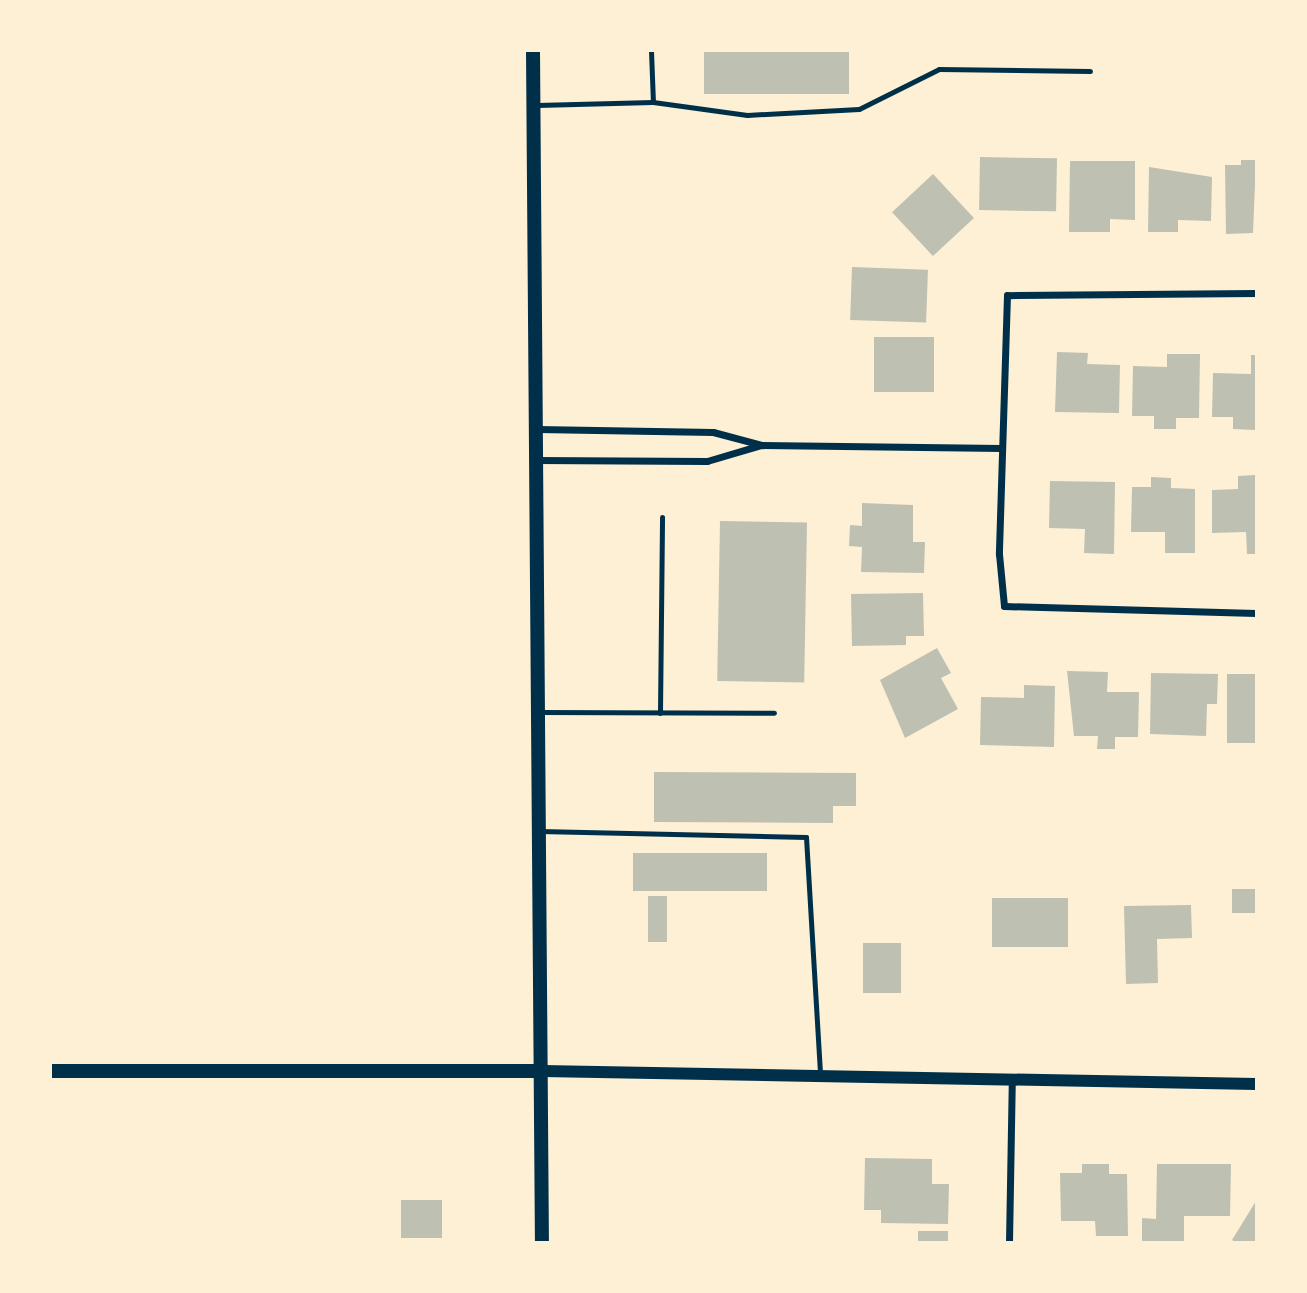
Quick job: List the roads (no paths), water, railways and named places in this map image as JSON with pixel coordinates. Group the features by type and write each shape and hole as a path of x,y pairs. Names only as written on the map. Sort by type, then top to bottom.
{"main road":[{"path":"533,51 542,1242"},
{"path":"51,1071 542,1071"}],"street":[{"path":"1256,293 1007,295 1000,448 1004,606 1256,613"},
{"path":"537,429 713,432 762,445 1000,448"},
{"path":"537,460 707,461 762,445"},
{"path":"542,1071 820,1073 1256,1084"},
{"path":"1009,1242 1012,1077"}],"lane":[{"path":"651,51 653,102"},
{"path":"533,106 653,102 747,115 859,109 939,69 1090,71"},
{"path":"660,713 662,517"},
{"path":"538,712 774,713"},
{"path":"539,831 806,837 820,1073"}]}
